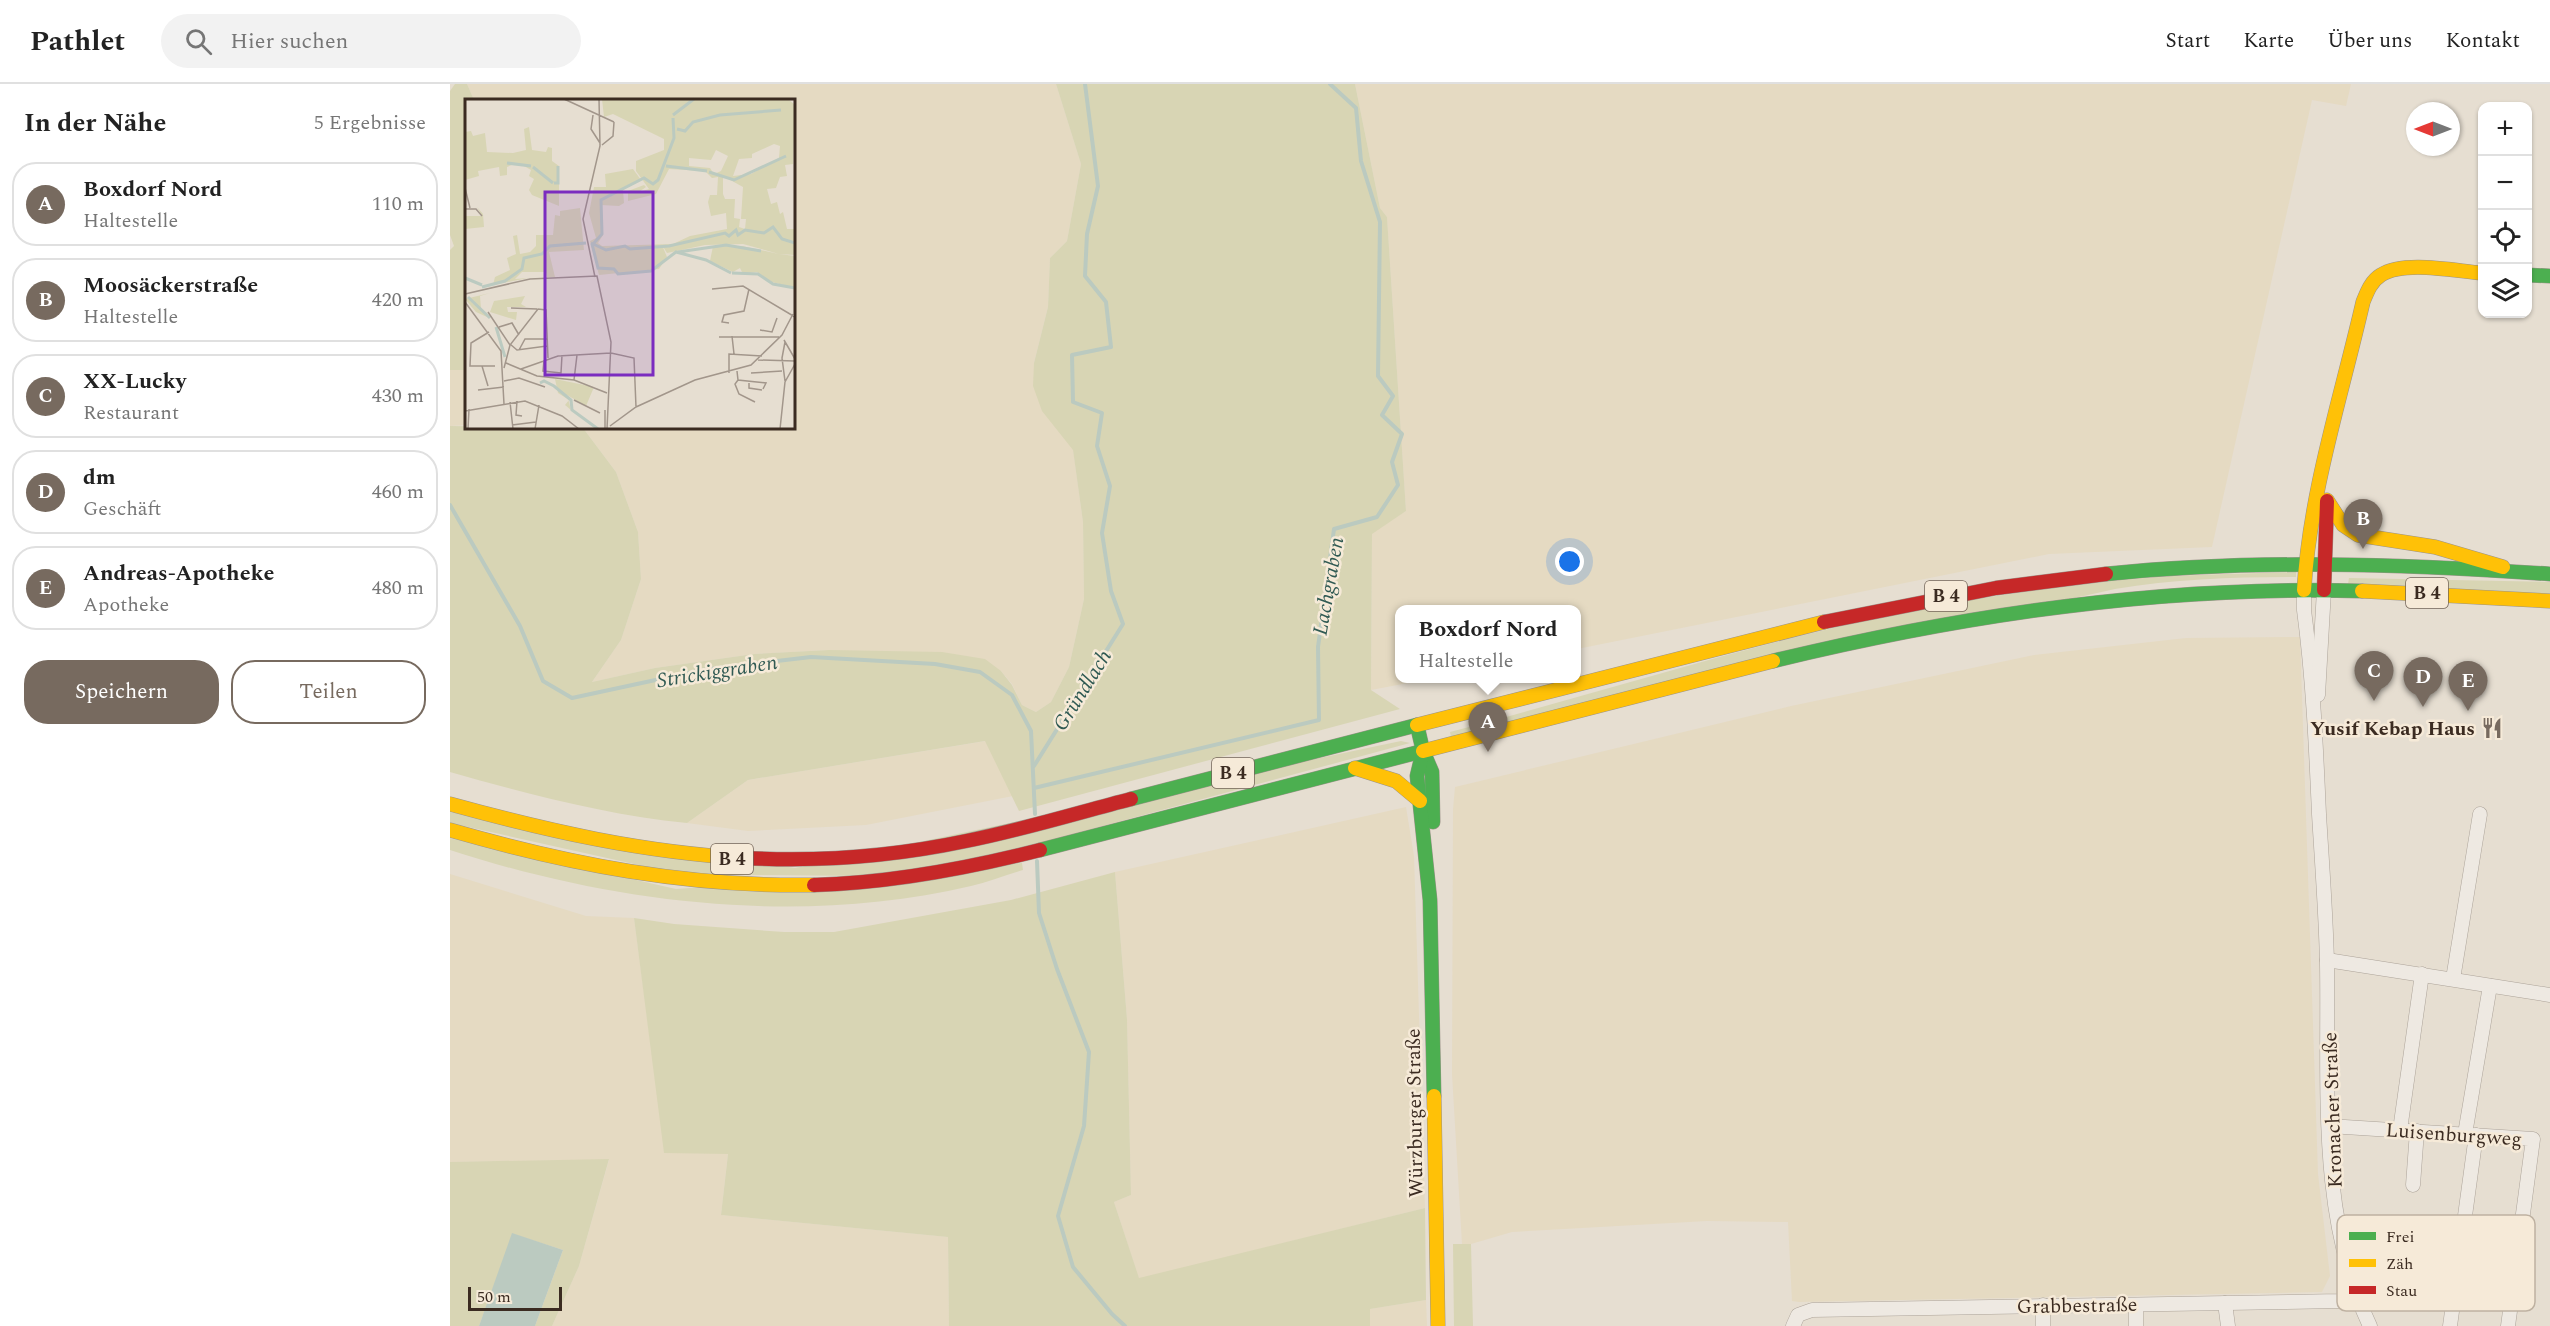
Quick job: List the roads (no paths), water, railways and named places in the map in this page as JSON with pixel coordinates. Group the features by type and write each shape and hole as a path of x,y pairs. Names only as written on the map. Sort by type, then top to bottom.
{"main road":[{"path":"2304,590 2314,494 2363,302 2372,283 2385,272 2402,269 2478,273"},
{"path":"2532,275 2550,276"},
{"path":"2321,469 2327,500 2324,590"},
{"name":"B 4","path":"2327,500 2343,525 2358,535 2452,551 2517,572"},
{"name":"B 4","path":"1581,682 1729,644 1952,596 2116,573 2215,566 2324,564 2550,574"},
{"name":"B 4","path":"450,830 528,853 658,878 739,886 813,886 887,880 949,872 1021,856 1772,662 1955,622 2036,609 2144,596 2304,590 2458,594 2550,601"},
{"name":"B 4","path":"450,804 598,842 682,855 753,860 881,855 924,850 1016,830 1579,683"},
{"name":"Würzburger Straße","path":"1417,725 1433,782 1433,863 1430,900"},
{"name":"Würzburger Straße","path":"1423,751 1417,776 1430,900 1438,1326"},
{"path":"1355,768 1396,781 1420,801"}],"street":[{"path":"2304,590 2316,733"},
{"path":"2316,733 2324,590"},
{"name":"Kronacher Straße","path":"2316,733 2327,960 2332,1176 2337,1215"},
{"path":"2453,980 2480,814"},
{"path":"2327,960 2550,995"},
{"path":"2400,1130 2422,974"},
{"path":"2462,1215 2490,986"},
{"name":"Luisenburgweg","path":"2330,1126 2533,1139 2523,1215"},
{"path":"2414,1185 2417,1131"},
{"name":"Grabbestraße","path":"1795,1321 1812,1310 2337,1301"},
{"path":"2225,1303 2228,1326"},
{"path":"2043,1305 2043,1326"},
{"path":"2136,1305 2136,1326"},
{"name":"Kronacher Straße","path":"2362,1311 2370,1326"},
{"path":"2450,1326 2452,1311"},
{"name":"Luisenburgweg","path":"2508,1326 2510,1311"}],"waterway":[{"name":"Gründlach","path":"1034,766 1123,624 1111,591 1102,533 1110,486 1097,446 1102,413 1073,402 1072,355 1111,347 1106,302 1085,276 1087,234 1098,186 1085,84"},
{"name":"Lachgraben","path":"1034,788 1319,720 1318,647 1334,529 1377,517 1398,485 1392,462 1402,434 1382,415 1393,396 1378,376 1380,222 1361,161 1356,108 1330,84"},
{"name":"Strickiggraben","path":"450,505 520,626 543,681 572,698 702,670 811,657 935,664 980,672 1012,695 1031,731 1035,814"},
{"name":"Gründlach","path":"1037,861 1039,913 1057,969 1089,1052 1084,1126 1058,1216 1073,1267 1112,1314 1125,1326"}],"place":[{"name":"Moosäckerstraße","path":"2363,549"},
{"name":"XX-Lucky","path":"2374,701"},
{"name":"dm","path":"2423,707"},
{"name":"Andreas-Apotheke","path":"2468,711"},
{"name":"Yusif Kebap Haus","path":"2492,728"},
{"name":"Boxdorf Nord","path":"1488,752"}]}
